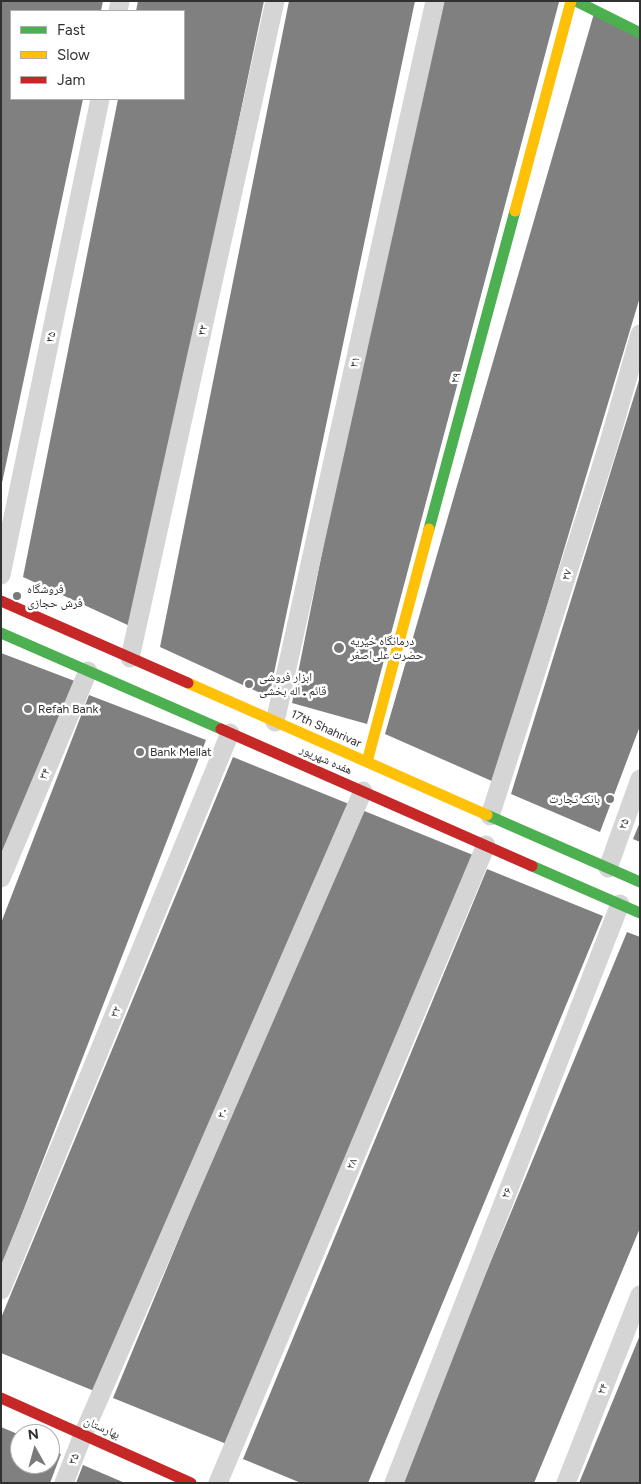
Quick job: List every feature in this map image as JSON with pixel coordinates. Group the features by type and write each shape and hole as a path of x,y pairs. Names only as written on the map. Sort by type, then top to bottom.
{"main road":[{"name":"۲۹","path":"367,762 572,1"},
{"path":"576,1 640,33"},
{"name":"17th Shahrivar","path":"1,602 640,882"},
{"name":"هفده شهریور","path":"1,632 640,913"},
{"name":"بهارستان","path":"1,1398 191,1483"}],"street":[{"name":"۳۳","path":"130,658 275,1"},
{"name":"۳۱","path":"274,722 435,1"},
{"name":"۳۵","path":"1,575 100,100"},
{"name":"۲۷","path":"490,816 608,446 640,334"},
{"name":"۳۴","path":"1,878 88,671"},
{"name":"۳۲","path":"1,1290 230,733"},
{"name":"۲۵","path":"608,868 640,779"},
{"name":"۳۰","path":"83,1435 363,791"},
{"name":"۲۸","path":"218,1483 486,845"},
{"name":"۲۶","path":"394,1483 620,904"},
{"name":"۲۴","path":"566,1483 640,1295"},
{"name":"۳۵","path":"64,1483 83,1435"}],"building":[{"path":"1,1 103,1 101,10 10,10 10,100 83,100 2,483"},
{"path":"138,1 264,1 132,627 23,577 118,100 185,100 185,10 136,10"},
{"path":"289,1 415,1 269,697 160,647"},
{"path":"432,1 559,2 367,724 292,703"},
{"path":"595,10 640,35 640,297 494,782 385,734"},
{"path":"640,377 640,726 600,832 511,794"},
{"path":"1,653 80,683 1,886"},
{"path":"89,695 206,740 1,1268 1,923"},
{"path":"233,757 349,804 104,1395 1,1353 1,1318"},
{"path":"357,808 473,855 229,1445 113,1398"},
{"path":"640,822 640,842 633,839"},
{"path":"487,869 603,916 368,1483 301,1483 243,1459"},
{"path":"627,932 640,937 640,1228 534,1483 399,1483"},
{"path":"640,1335 640,1483 579,1483"},
{"path":"1,1427 10,1431 10,1474 53,1474 50,1483 1,1483"},
{"path":"83,1465 125,1483 76,1483"}],"traffic: fast":[{"path":"576,1 640,33"},
{"path":"429,529 515,211"},
{"path":"1,633 221,729"},
{"path":"487,815 640,882"},
{"path":"532,866 640,913"}],"traffic: slow":[{"path":"515,211 571,1"},
{"path":"367,762 429,529"},
{"path":"188,683 487,815"}],"traffic: jam":[{"path":"1,601 188,683"},
{"path":"221,729 532,866"},
{"path":"1,1398 191,1483"}],"place":[{"name":"فروشگاه فرش حجازی","path":"17,596"},
{"name":"درمانگاه خیریه حضرت علی‌اصغر","path":"339,648"},
{"name":"ابزار فروشی قائم ـ اله بخشی","path":"249,684"},
{"name":"Refah Bank","path":"28,709"},
{"name":"Bank Mellat","path":"140,752"},
{"name":"بانک تجارت","path":"610,799"}]}
